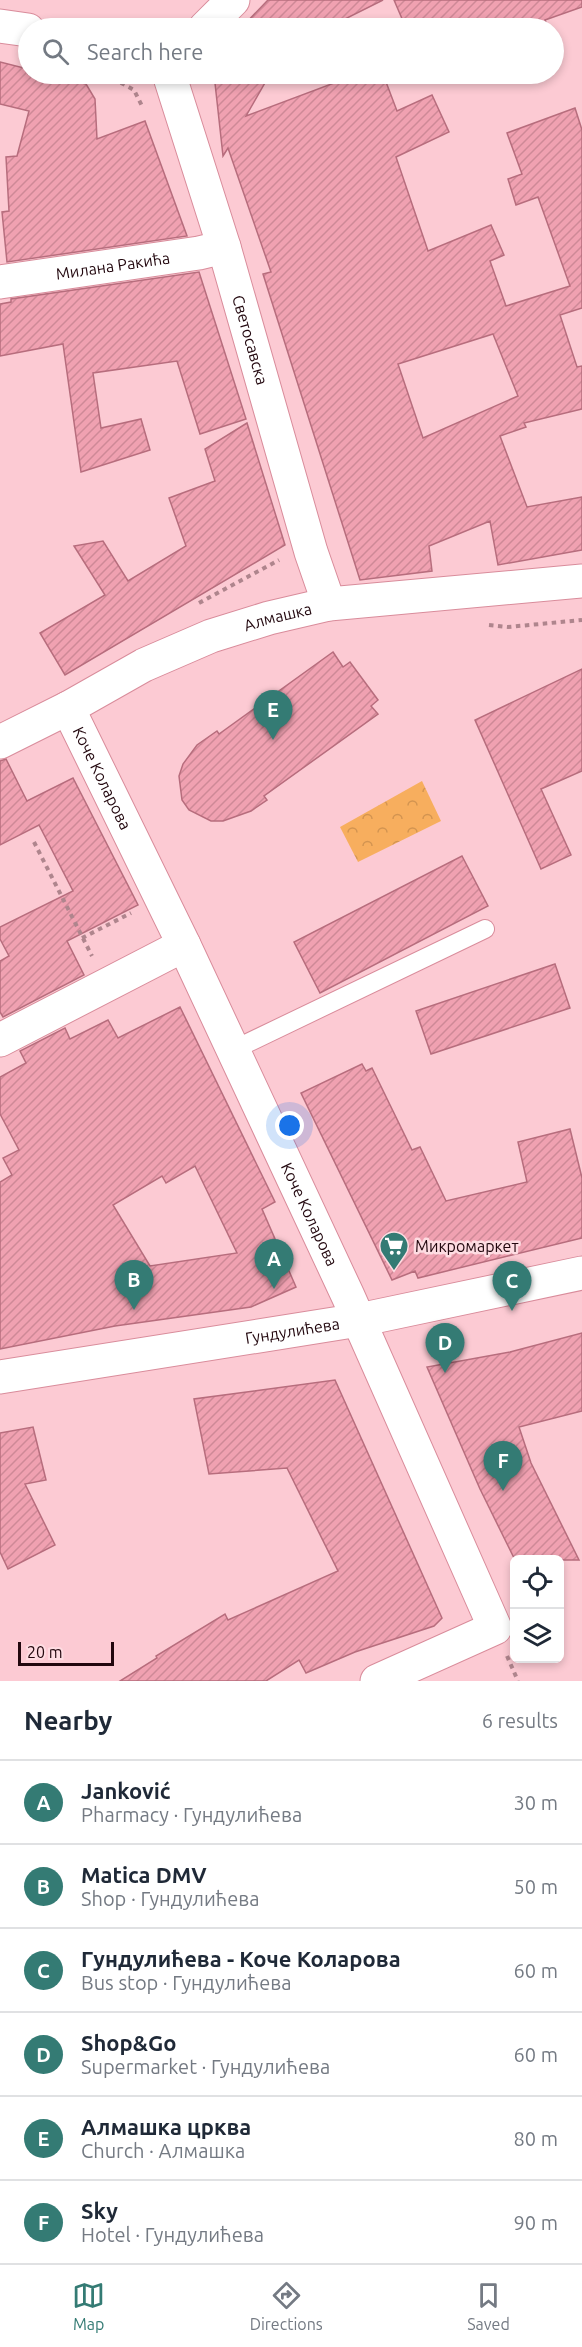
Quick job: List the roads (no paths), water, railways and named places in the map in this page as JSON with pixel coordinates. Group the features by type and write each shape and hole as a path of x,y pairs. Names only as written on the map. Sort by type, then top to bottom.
{"street":[{"path":"214,18 233,0"},
{"path":"0,26 18,29"},
{"name":"Светосавска","path":"172,84 224,247 307,540 329,604"},
{"name":"Милана Ракића","path":"0,282 199,253 224,247"},
{"name":"Алмашка","path":"0,742 68,708 144,665 211,636 269,618 329,604 582,581"},
{"name":"Коче Коларова","path":"68,708 184,945 359,1320 495,1628 377,1681"},
{"path":"0,1040 184,945"},
{"name":"Гундулићева","path":"0,1377 359,1320 582,1273"}],"lane":[{"path":"233,1050 485,929"}],"place":[{"name":"Алмашка црква","path":"273,740"},
{"name":"Микромаркет","path":"394,1272"},
{"name":"Janković","path":"274,1289"},
{"name":"Matica DMV","path":"134,1310"},
{"name":"Гундулићева - Коче Коларова","path":"512,1311"},
{"name":"Shop&Go","path":"445,1373"},
{"name":"Sky","path":"503,1491"}]}
